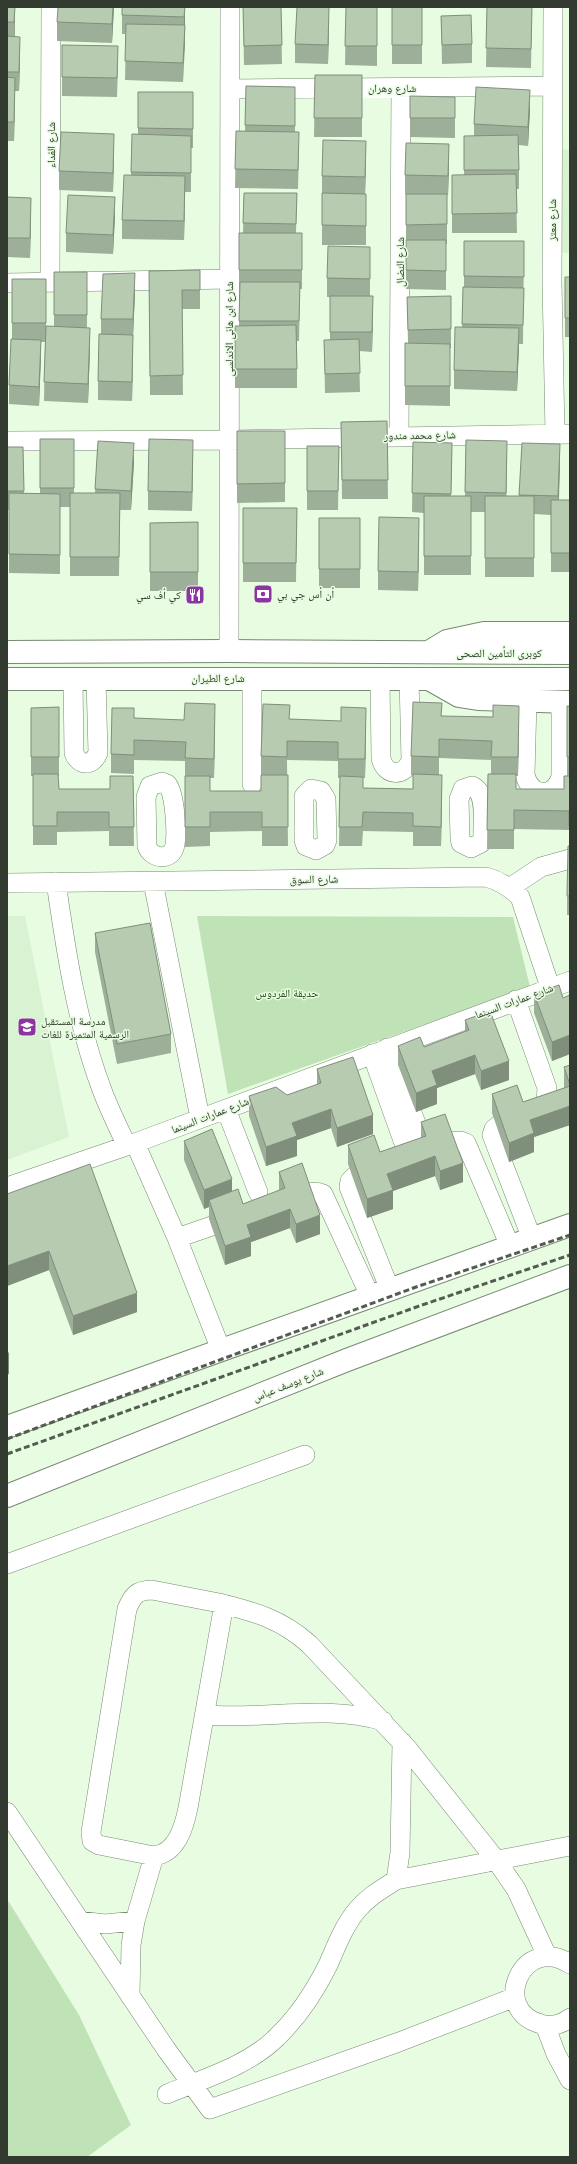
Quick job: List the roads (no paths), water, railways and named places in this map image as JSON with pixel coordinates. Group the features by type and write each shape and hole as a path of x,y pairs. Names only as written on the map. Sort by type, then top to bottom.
{"main road":[{"path":"7,652 229,651 427,653 447,641 484,633 570,633"},
{"name":"كوبرى التأمين الصحى","path":"427,653 570,653"},
{"path":"419,678 570,679"},
{"path":"419,678 459,696 478,699 527,702 566,702"},
{"name":"شارع الطيران","path":"7,679 419,678"},
{"path":"7,1427 570,1225"},
{"name":"شارع يوسف عباس","path":"7,1496 348,1360 570,1276"}],"street":[{"name":"شارع الفداء","path":"50,282 51,7"},
{"name":"شارع ابن هانى الاندلسى","path":"229,651 228,440 230,279 230,7"},
{"name":"شارع معتز","path":"553,7 553,86 561,281 562,434"},
{"name":"شارع وهران","path":"230,89 553,86"},
{"name":"شارع النضال","path":"399,435 401,88"},
{"path":"7,283 230,279"},
{"name":"شارع محمد مندور","path":"7,441 228,440 399,435 562,434"},
{"path":"252,678 252,784"},
{"path":"380,678 381,758 383,766 388,771 395,773 403,772 409,767 411,760 419,678"},
{"path":"73,679 74,753 76,759 82,763 89,763 95,760 98,754 96,679"},
{"path":"527,702 525,775 527,784 534,790 542,793 551,791 566,782 566,702"},
{"path":"471,848 473,877"},
{"path":"316,850 317,879"},
{"path":"161,857 157,882 200,1118"},
{"path":"511,888 541,867 570,859"},
{"name":"شارع السوق","path":"7,883 473,877 493,879 511,888 520,897 550,987"},
{"path":"56,882 71,975 85,1034 102,1090 131,1144 177,1238 221,1350"},
{"name":"شارع عمارات السينما","path":"7,1188 131,1144 550,987 570,981"},
{"path":"516,1000 547,1088 548,1096 541,1110 499,1125 494,1129 492,1135 532,1239"},
{"path":"380,1051 424,1144 429,1147 436,1147 461,1140 466,1143 510,1246"},
{"path":"380,1051 406,1148 400,1160 355,1176 350,1181 349,1187 380,1294"},
{"path":"226,1109 261,1205"},
{"path":"177,1238 261,1205 317,1191 323,1194 380,1294"},
{"path":"7,1564 305,1455"},
{"path":"224,1604 184,1825 170,1849 160,1855 154,1856 100,1845 92,1841 91,1832 127,1608 132,1598 143,1590 176,1594 224,1604 253,1611 279,1621 293,1630 309,1644 402,1742 496,1860 516,1889 547,1956"},
{"path":"205,1715 230,1717 282,1713 349,1713 383,1721"},
{"path":"396,1880 400,1853 402,1742"},
{"path":"7,1812 166,2049 210,2109 399,2042 515,1997"},
{"path":"167,2094 240,2063 259,2052 277,2038 316,1988 346,1927 357,1910 374,1893 396,1880 570,1846"},
{"path":"130,1996 131,1945 135,1921 154,1856"},
{"path":"80,1921 105,1924 135,1921"},
{"path":"570,1964 559,1958 547,1956 536,1959 526,1965 516,1980 515,1997 518,2008 534,2023 545,2026 556,2025 570,2018"},
{"path":"545,2026 556,2054 570,2080"}],"railway":[{"path":"7,1439 416,1287 570,1235"},
{"path":"7,1454 422,1305 570,1255"}],"place":[{"name":"أن أس جي بي","path":"263,594"},
{"name":"كي أف سي","path":"195,595"},
{"name":"مدرسة المستقبل الرسمية المتميزة للغات","path":"27,1027"}],"park label":[{"name":"حديقة الفردوس","path":"287,993"}]}
